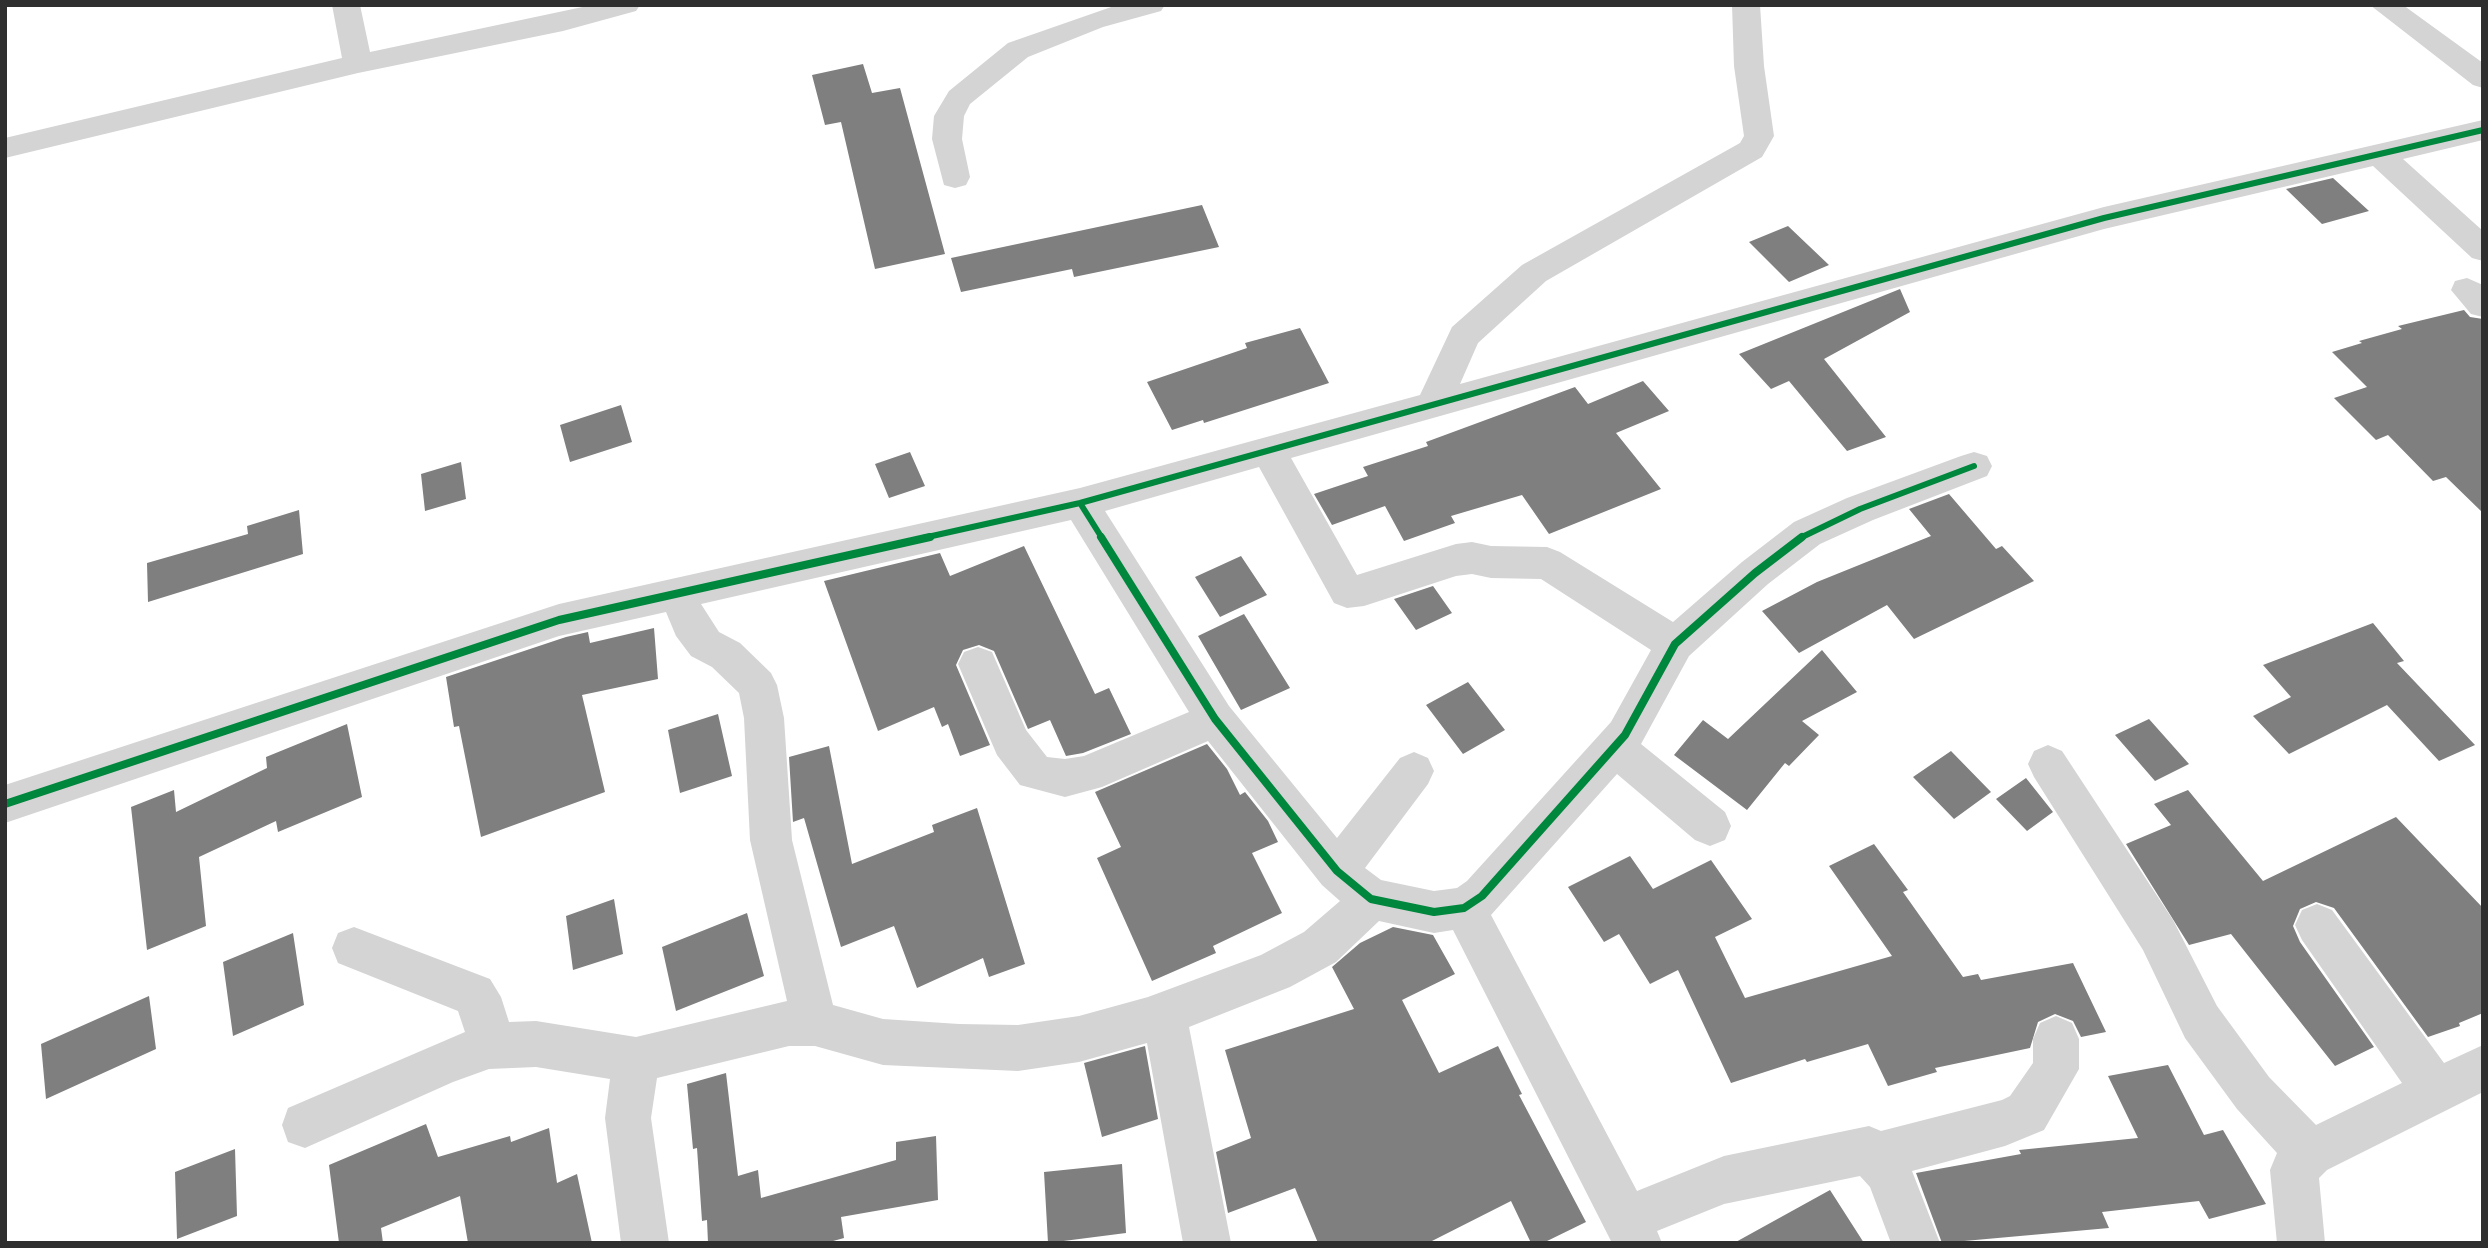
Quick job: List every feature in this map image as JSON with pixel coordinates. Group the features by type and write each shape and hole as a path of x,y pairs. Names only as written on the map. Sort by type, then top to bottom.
{"street":[{"path":"346,5 358,64"},
{"path":"5,148 358,64 563,22 626,5"},
{"path":"955,177 947,139 949,117 959,98 1018,50 1093,21 1151,5"},
{"path":"1433,405 1464,336 1534,273 1751,150 1759,136 1749,66 1746,5"},
{"path":"2384,5 2471,70"},
{"path":"5,804 559,620 1080,503 2104,218 2483,130"},
{"path":"2379,154 2483,250"},
{"path":"1268,450 1347,592 1364,590 1456,560 1472,558 1492,562 1548,564 1675,644"},
{"path":"1080,503 1215,719 1337,871 1371,899 1434,912 1464,908 1482,896 1625,735 1675,644 1755,573 1807,533 1860,509 1974,466"},
{"path":"677,593 690,624 705,644 726,655 757,685 764,718 771,840 815,1023"},
{"path":"978,664 1011,742 1034,772 1048,776 1065,778 1087,774 1215,719"},
{"path":"1615,747 1710,826"},
{"path":"2048,764 2158,935 2201,1022 2253,1093 2310,1153"},
{"path":"1337,871 1414,771"},
{"path":"304,1125 446,1061 489,1046 536,1045 636,1060 789,1023 815,1023 883,1042 1018,1048 1079,1039 1164,1013 1274,972 1320,947 1348,924 1371,899"},
{"path":"1464,908 1631,1231 1724,1180 1869,1150 1888,1171 1916,1243"},
{"path":"2317,925 2435,1090"},
{"path":"354,948 474,995 485,1013 489,1046"},
{"path":"1164,1013 1207,1243"},
{"path":"1877,1156 2005,1123 2027,1114 2056,1069 2056,1039"},
{"path":"636,1060 628,1118 645,1243"},
{"path":"2301,1243 2294,1170 2310,1153 2483,1068"}],"building":[{"path":"863,64 872,93 900,88 945,254 875,269 841,122 825,125 812,75"},
{"path":"2333,178 2369,211 2322,224 2286,189"},
{"path":"1202,205 1219,247 1074,277 1072,269 961,292 951,258"},
{"path":"1788,226 1829,265 1789,282 1749,242"},
{"path":"1900,289 1910,312 1824,359 1886,437 1847,451 1789,381 1771,389 1739,354"},
{"path":"2464,310 2470,317 2483,319 2483,513 2446,477 2433,481 2388,435 2376,440 2334,398 2367,387 2332,352 2402,329 2398,326"},
{"path":"1300,328 1329,383 1204,423 1203,420 1172,430 1147,382 1247,348 1245,343"},
{"path":"1643,381 1669,411 1616,433 1661,489 1549,534 1522,495 1451,516 1455,523 1404,541 1385,506 1332,525 1314,494 1368,476 1363,467 1428,446 1426,442 1575,387 1588,404"},
{"path":"621,405 632,442 570,462 560,425"},
{"path":"910,452 925,486 889,498 875,464"},
{"path":"461,462 466,499 425,511 421,474"},
{"path":"1949,494 1996,549 2002,546 2034,581 1914,639 1887,605 1799,653 1762,611 1817,582 1931,536 1909,509"},
{"path":"299,510 303,554 148,602 147,563 248,534 247,526"},
{"path":"1024,546 1095,694 1109,688 1131,734 1083,753 1066,756 1050,720 1028,729 994,651 979,645 963,650 956,665 990,745 960,756 948,724 942,727 934,707 878,731 824,581 940,553 950,576"},
{"path":"1241,556 1267,595 1220,617 1195,577"},
{"path":"1433,586 1452,613 1416,630 1394,599"},
{"path":"1244,614 1290,688 1241,710 1198,636"},
{"path":"2373,623 2404,661 2397,663 2475,745 2439,761 2387,705 2289,754 2253,716 2291,697 2263,665"},
{"path":"654,628 658,679 582,695 605,792 481,837 459,726 454,727 446,677 566,637 588,632 590,643"},
{"path":"1822,650 1857,692 1802,721 1819,735 1789,766 1785,763 1747,810 1674,755 1703,720 1728,739"},
{"path":"1468,682 1505,730 1463,754 1426,705"},
{"path":"718,714 732,776 680,793 668,730"},
{"path":"2149,719 2189,764 2155,781 2115,735"},
{"path":"347,724 362,797 278,832 276,821 199,857 206,926 147,950 131,807 174,790 176,812 267,768 266,757"},
{"path":"1207,744 1227,769 1240,795 1245,792 1268,821 1278,842 1252,853 1282,913 1213,946 1216,953 1152,981 1097,858 1121,847 1095,792"},
{"path":"829,746 852,864 934,832 932,825 977,808 1025,964 989,977 983,958 917,988 894,926 841,947 804,818 793,822 789,757"},
{"path":"1951,751 1991,792 1954,819 1913,777"},
{"path":"2026,778 2053,812 2027,831 1996,799"},
{"path":"2188,790 2263,881 2396,817 2483,908 2483,1013 2459,1023 2460,1026 2428,1037 2334,908 2316,902 2300,909 2293,926 2300,942 2374,1047 2335,1066 2231,934 2189,945 2126,844 2171,825 2154,804"},
{"path":"1874,844 1908,890 1903,892 1963,977 1978,974 1981,980 2073,963 2106,1032 2081,1037 2073,1021 2055,1014 2038,1022 2030,1048 1935,1068 1937,1072 1888,1086 1868,1044 1807,1062 1805,1059 1731,1083 1678,970 1650,984 1619,934 1604,942 1568,887 1630,856 1653,889 1711,860 1752,919 1715,937 1745,998 1892,956 1829,866"},
{"path":"614,899 623,954 573,970 566,916"},
{"path":"747,913 764,976 676,1011 662,947"},
{"path":"1393,927 1433,935 1455,974 1402,1000 1439,1073 1498,1046 1522,1094 1519,1095 1586,1222 1543,1243 1531,1243 1511,1201 1428,1243 1318,1243 1295,1188 1228,1213 1216,1152 1251,1138 1225,1050 1354,1009 1332,967 1360,943"},
{"path":"293,933 304,1005 233,1036 223,962"},
{"path":"149,996 156,1049 46,1099 41,1044"},
{"path":"1145,1046 1158,1119 1102,1137 1084,1063"},
{"path":"2168,1065 2204,1135 2223,1130 2266,1204 2209,1219 2199,1201 2102,1212 2109,1228 1942,1243 1916,1173 2021,1154 2019,1150 2138,1138 2108,1076"},
{"path":"726,1073 738,1176 758,1170 761,1198 896,1160 896,1142 936,1136 938,1200 841,1217 844,1238 826,1243 708,1243 707,1220 702,1221 697,1148 693,1149 687,1084"},
{"path":"426,1124 438,1157 510,1136 511,1142 549,1128 557,1183 577,1174 592,1243 468,1243 460,1196 381,1228 383,1243 339,1243 329,1165"},
{"path":"235,1149 237,1216 177,1239 175,1172"},
{"path":"1122,1164 1126,1233 1048,1243 1044,1172"},
{"path":"1830,1190 1864,1243 1734,1243"}],"cycle path":[{"path":"5,804 559,620 1080,503 2104,218 2483,130"},
{"path":"1080,503 1215,719 1337,871 1371,899 1434,912 1464,908 1482,896 1625,735 1675,644 1755,573 1807,533 1860,509 1974,466"}]}
